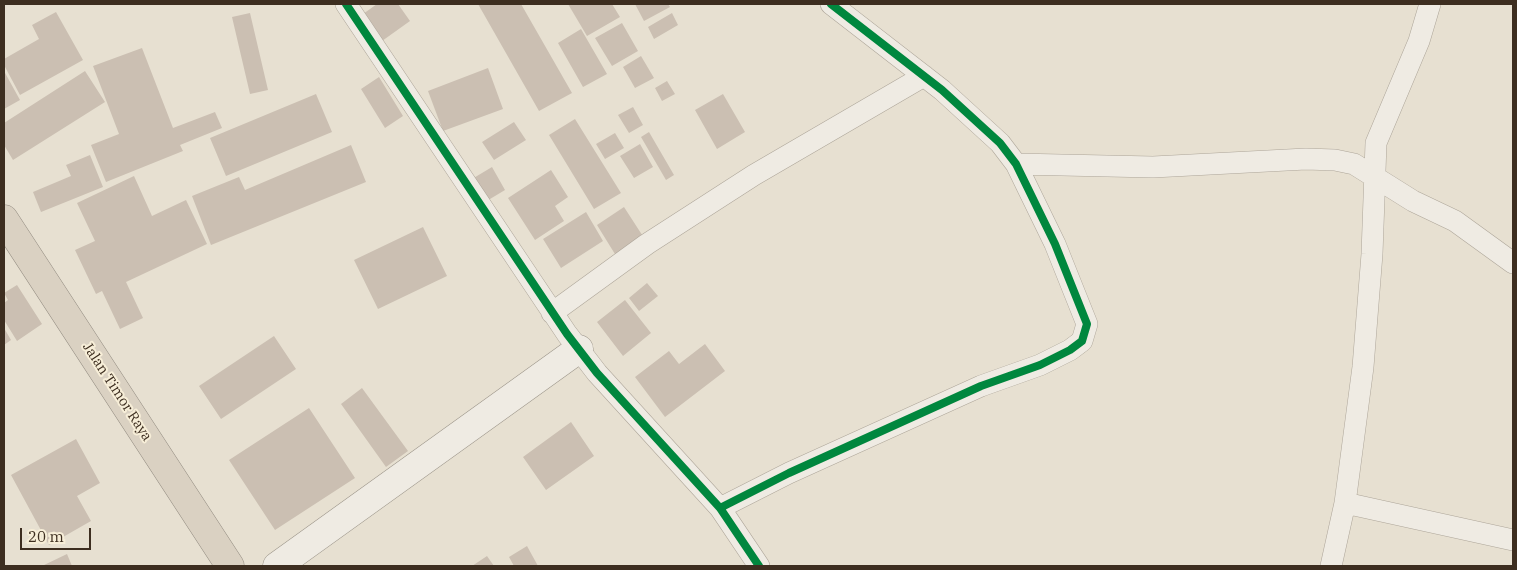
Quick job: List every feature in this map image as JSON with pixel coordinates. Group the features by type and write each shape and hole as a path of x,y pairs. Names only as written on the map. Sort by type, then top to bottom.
{"highway":[{"name":"Jalan Timor Raya","path":"4,219 230,566"}],"street":[{"path":"346,4 578,349 597,373 720,508 759,566"},
{"path":"720,508 788,473 981,386 1040,365 1070,350 1082,341 1087,324 1055,244 1016,164 1000,143 924,76 831,4"},
{"path":"1331,566 1345,503 1363,367 1372,254 1376,143 1419,41 1430,4"},
{"path":"552,313 647,244 754,175 924,76"},
{"path":"1016,164 1153,167 1306,159 1335,160 1354,164 1374,175 1414,201 1455,222 1513,263"},
{"path":"277,566 578,349"},
{"path":"1345,503 1513,540"}],"building":[{"path":"377,4 398,4 410,21 382,41 363,14"},
{"path":"478,4 521,4 572,93 539,111"},
{"path":"568,4 612,4 620,17 587,36"},
{"path":"635,4 668,4 670,7 644,21"},
{"path":"56,12 83,60 20,95 4,65 4,59 39,39 32,25"},
{"path":"250,13 268,90 250,94 232,17"},
{"path":"672,13 678,25 654,39 648,27"},
{"path":"622,23 638,51 612,66 595,38"},
{"path":"581,29 607,74 583,87 558,43"},
{"path":"142,48 173,128 215,112 222,128 180,145 183,151 106,182 91,145 119,134 93,66"},
{"path":"641,56 654,78 635,88 623,67"},
{"path":"488,68 503,109 443,131 428,91"},
{"path":"4,71 20,100 4,109"},
{"path":"85,71 105,102 13,160 4,145 4,123"},
{"path":"379,77 403,116 385,128 361,89"},
{"path":"667,81 675,94 662,101 655,88"},
{"path":"316,94 332,132 226,176 210,138"},
{"path":"723,94 745,132 717,149 695,110"},
{"path":"633,107 643,125 629,133 618,115"},
{"path":"575,119 621,193 594,209 549,135"},
{"path":"514,122 526,140 494,160 482,142"},
{"path":"649,132 674,175 666,180 641,137"},
{"path":"615,133 624,148 605,159 596,144"},
{"path":"640,144 653,167 634,178 620,156"},
{"path":"351,145 366,182 211,245 192,196 239,177 245,190"},
{"path":"90,155 103,187 41,212 33,192 71,176 66,165"},
{"path":"492,167 505,190 485,202 472,179"},
{"path":"551,170 568,197 555,206 564,221 535,240 508,198"},
{"path":"134,176 152,216 186,200 207,244 126,282 143,318 120,329 102,291 96,294 75,250 95,241 77,203"},
{"path":"624,207 646,241 618,259 597,225"},
{"path":"586,212 603,241 561,268 543,239"},
{"path":"423,227 447,276 378,309 354,260"},
{"path":"647,283 658,296 639,311 629,298"},
{"path":"17,285 42,324 17,341 4,320 4,303 8,300 4,293"},
{"path":"625,300 651,333 623,356 597,322"},
{"path":"4,328 11,340 4,345"},
{"path":"274,336 296,369 221,419 199,386"},
{"path":"705,344 725,371 665,417 635,377 669,351 679,364"},
{"path":"362,388 408,451 386,467 341,404"},
{"path":"309,408 355,478 275,530 229,460"},
{"path":"571,422 594,456 546,490 523,457"},
{"path":"76,439 100,483 77,496 91,521 49,545 11,475"},
{"path":"527,546 538,566 514,566 509,557"},
{"path":"67,554 72,566 42,566"},
{"path":"487,556 494,566 472,566"}],"cycle path":[{"path":"346,4 567,334 597,373 720,508 759,566"},
{"path":"720,508 789,473 981,386 1040,365 1070,350 1082,341 1087,324 1055,244 1016,164 1000,143 942,90 831,4"}]}
